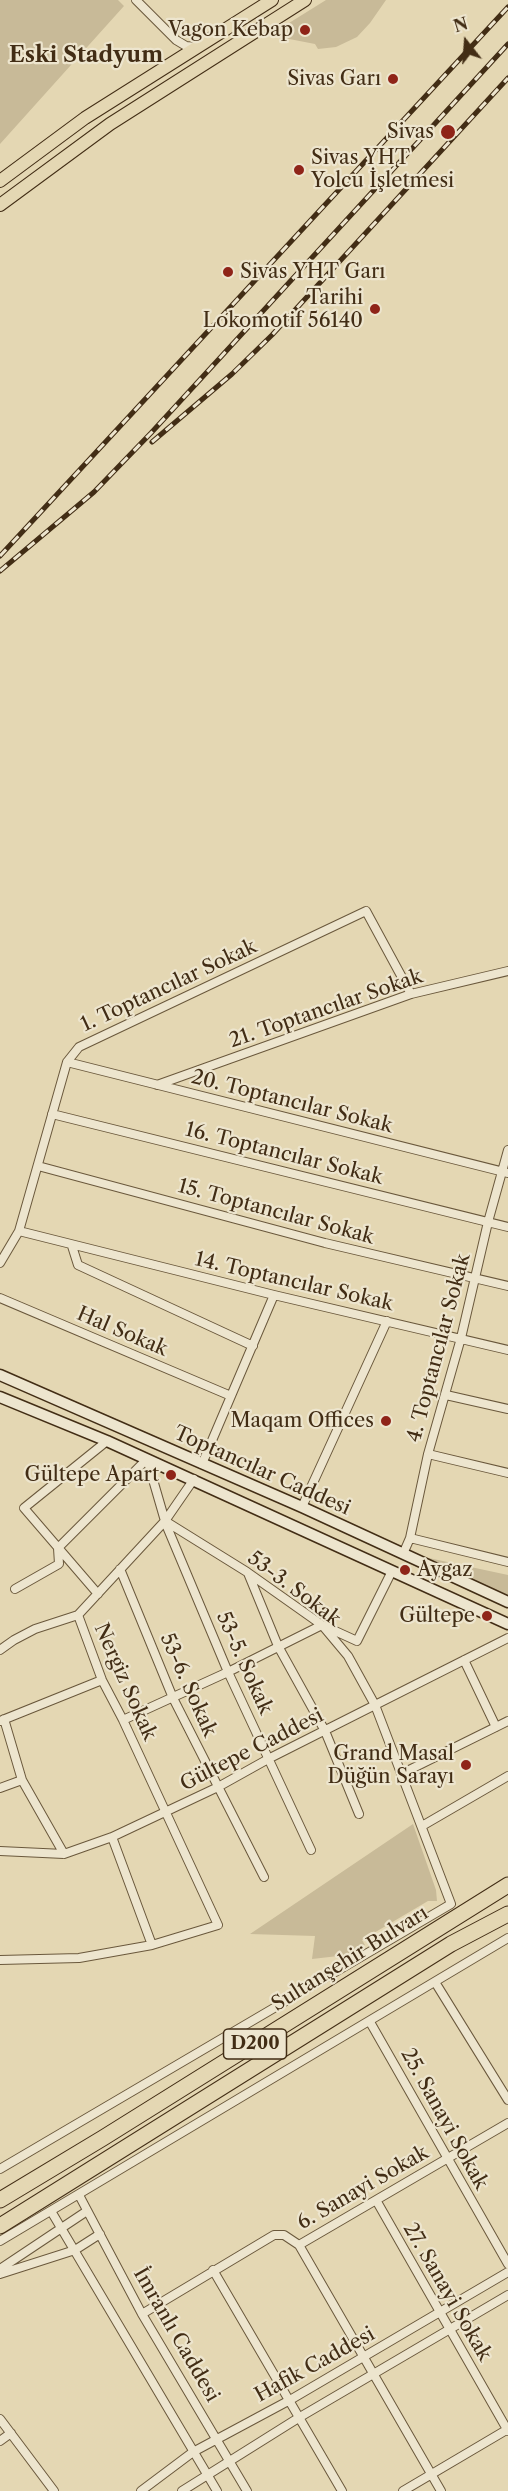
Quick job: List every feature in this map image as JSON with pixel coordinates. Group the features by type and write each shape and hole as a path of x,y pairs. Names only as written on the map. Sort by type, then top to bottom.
{"highway":[{"name":"Sultanşehir Bulvarı","path":"0,2200 103,2139 508,1885"},
{"name":"Sultanşehir Bulvarı","path":"0,2226 451,1944 508,1914"}],"main road":[{"path":"0,181 85,118 272,0"},
{"path":"0,205 110,124 305,0"}],"street":[{"path":"136,0 176,40 186,46 199,47"},
{"path":"176,40 180,51 178,60"},
{"name":"1. Toptancılar Sokak","path":"67,1062 79,1047 366,911 411,994"},
{"name":"21. Toptancılar Sokak","path":"157,1085 411,994 508,971"},
{"path":"0,1263 19,1231 67,1062"},
{"name":"20. Toptancılar Sokak","path":"67,1062 505,1173"},
{"name":"16. Toptancılar Sokak","path":"52,1113 508,1227"},
{"name":"4. Toptancılar Sokak","path":"402,1554 410,1538 428,1454 461,1338 488,1222 505,1173 508,1150"},
{"name":"15. Toptancılar Sokak","path":"38,1166 325,1243 508,1286"},
{"name":"14. Toptancılar Sokak","path":"19,1231 72,1246 508,1350"},
{"path":"72,1246 78,1265 253,1346"},
{"path":"202,1464 274,1295"},
{"name":"Hal Sokak","path":"0,1298 231,1396"},
{"path":"302,1507 387,1321"},
{"name":"Toptancılar Caddesi","path":"0,1375 302,1507 508,1602"},
{"path":"446,1395 508,1409"},
{"name":"Toptancılar Caddesi","path":"0,1397 194,1479 508,1624"},
{"path":"98,1594 24,1508 107,1441"},
{"path":"428,1454 508,1473"},
{"path":"15,1589 59,1564 58,1548 147,1459 165,1521"},
{"name":"Nergiz Sokak","path":"152,1945 218,1925 123,1720 102,1680 78,1615 165,1521 194,1479"},
{"name":"53-3. Sokak","path":"0,2169 451,1904 375,1705 348,1656 322,1625 247,1572 165,1521"},
{"name":"53-5. Sokak","path":"165,1521 228,1672 311,1850"},
{"path":"410,1538 508,1562"},
{"name":"53-6. Sokak","path":"120,1569 173,1698 264,1877"},
{"path":"247,1572 278,1646 325,1731 359,1814"},
{"path":"123,1720 228,1672 322,1625 357,1641 392,1572"},
{"path":"0,1650 35,1629 78,1615"},
{"name":"Gültepe Caddesi","path":"0,1851 64,1854 112,1837 218,1787 270,1758 508,1638"},
{"path":"464,1660 496,1727"},
{"path":"64,1854 22,1780 2,1720 102,1680"},
{"path":"401,1774 508,1721"},
{"path":"422,1826 507,1778"},
{"path":"0,1788 22,1780"},
{"path":"0,1960 79,1958 152,1945 112,1837"},
{"path":"0,2241 508,1938"},
{"path":"435,1982 508,2100"},
{"name":"25. Sanayi Sokak","path":"370,2022 446,2159 508,2264"},
{"name":"6. Sanayi Sokak","path":"142,2314 274,2235 284,2235 299,2245 508,2123"},
{"name":"İmranlı Caddesi","path":"79,2195 142,2314 247,2491"},
{"name":"27. Sanayi Sokak","path":"376,2200 508,2430"},
{"path":"51,2211 217,2491"},
{"path":"0,2269 87,2211"},
{"path":"0,2274 75,2250 100,2234"},
{"path":"299,2245 441,2491"},
{"path":"213,2270 342,2491"},
{"name":"Hafik Caddesi","path":"141,2491 193,2452 290,2400 508,2272"},
{"name":"Hafik Caddesi","path":"182,2491 300,2417 508,2295"},
{"path":"0,2419 54,2491"},
{"path":"403,2491 508,2430"},
{"path":"0,2441 11,2433"}],"shaded area":[{"path":"0,0 118,0 124,6 0,144"},
{"path":"326,0 386,0 357,37 336,47 318,49 315,44 274,36 273,33"},
{"path":"424,1557 508,1575 508,1597"},
{"path":"413,1824 436,1890 437,1901 428,1901 362,1940 365,1945 347,1955 312,1959 315,1936 250,1934"}],"railway":[{"path":"0,556 508,7"},
{"path":"0,571 94,492 151,433 508,44"},
{"path":"152,442 232,374 272,335 508,78"}],"place":[{"name":"Vagon Kebap","path":"305,30"},
{"name":"Sivas Garı","path":"393,79"},
{"name":"Sivas","path":"448,132"},
{"name":"Sivas YHT Yolcu İşletmesi","path":"299,170"},
{"name":"Sivas YHT Garı","path":"228,272"},
{"name":"Tarihi Lokomotif 56140","path":"375,309"},
{"name":"Maqam Offices","path":"386,1421"},
{"name":"Gültepe Apart","path":"171,1475"},
{"name":"Aygaz","path":"405,1570"},
{"name":"Gültepe","path":"487,1616"},
{"name":"Grand Masal Düğün Sarayı","path":"466,1765"}],"district":[{"name":"Eski Stadyum","path":"86,56"}]}
